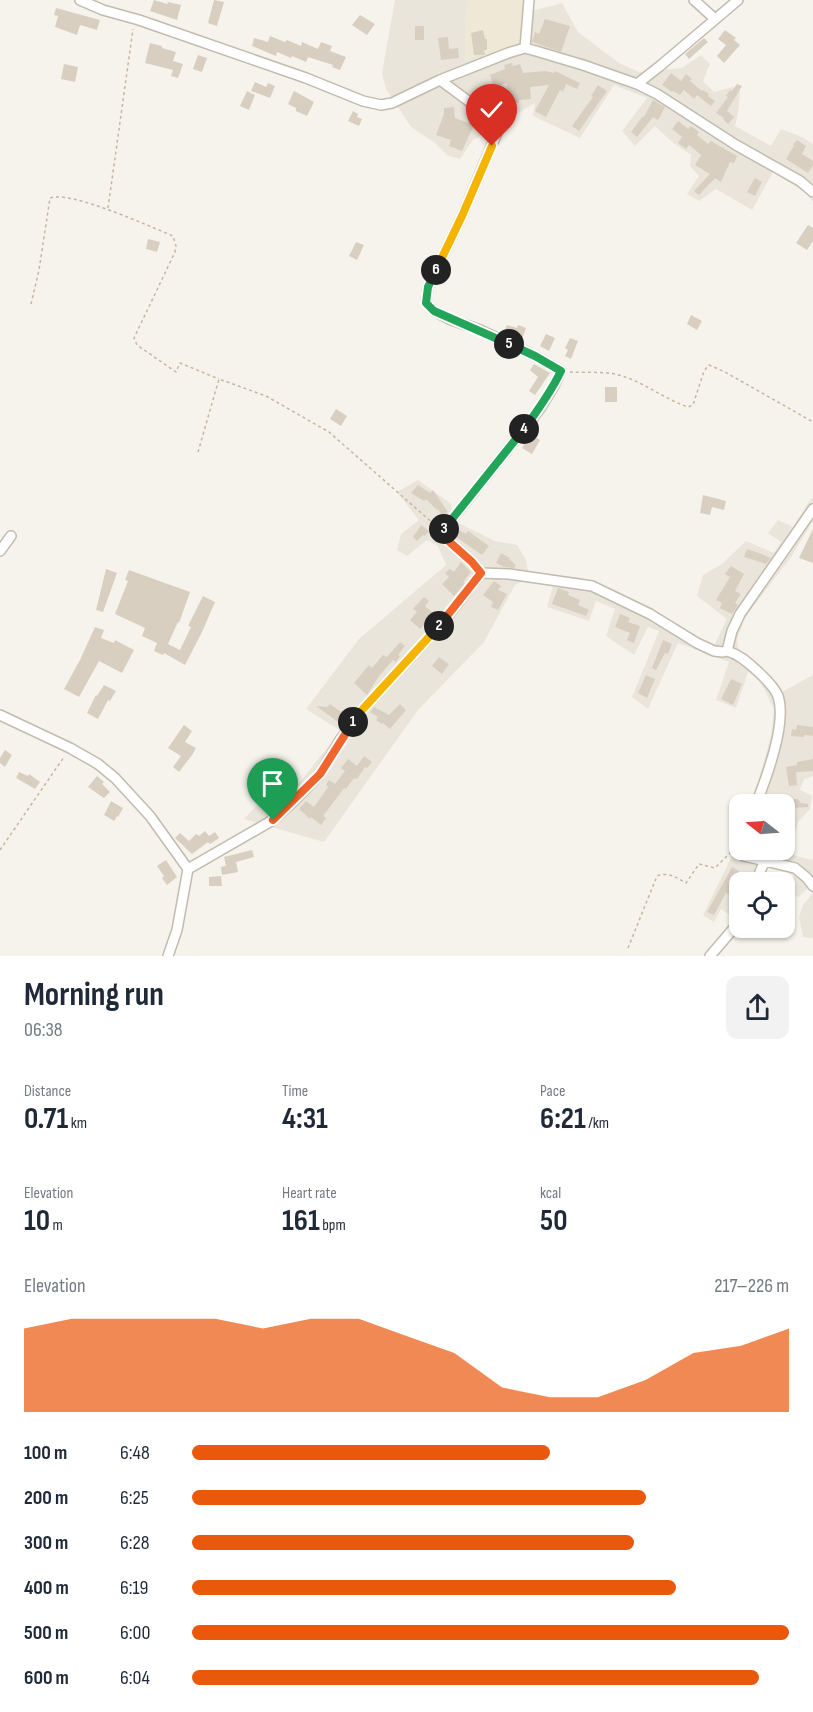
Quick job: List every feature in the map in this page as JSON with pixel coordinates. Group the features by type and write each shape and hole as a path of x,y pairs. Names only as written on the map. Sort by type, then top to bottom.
{"street":[{"path":"80,0 103,10 306,78 363,101 381,105 392,103 440,80 525,48 583,64 637,84 800,181 813,192"},
{"path":"525,48 529,0"},
{"path":"694,0 715,19"},
{"path":"637,84 738,0"},
{"path":"440,80 494,120 498,126 462,216 428,287 426,303 434,311 449,319 480,330 561,371 538,410 442,532 444,537 481,573 509,574 592,586 650,614 697,643 714,651 735,653 748,662 766,679 778,696 780,718 772,759 760,794"},
{"path":"727,651 732,631 740,614 813,508"},
{"path":"0,551 11,536"},
{"path":"188,869 273,820 295,800 320,774 340,740 362,710 443,622 481,573"},
{"path":"0,716 70,748 98,764 115,778 150,816 188,869 177,930 168,956"},
{"path":"757,860 795,868 813,886"},
{"path":"760,872 764,862"},
{"path":"710,956 729,934"}],"path":[{"path":"108,209 134,19"},
{"path":"31,304 39,270 50,198 54,196 108,209 173,236 176,246 134,338 137,345 176,372 180,363 266,396 329,432 442,532"},
{"path":"561,371 616,374 688,408 693,405 704,371 710,365 813,422"},
{"path":"198,452 219,379"},
{"path":"0,850 70,748"},
{"path":"628,948 657,876 664,873 686,883 699,864 715,868 729,855"}],"shaded area":[{"path":"395,0 528,0 531,9 536,10 562,3 578,32 619,63 639,72 682,68 701,55 710,64 703,81 714,92 733,87 740,92 735,126 771,146 781,129 813,144 813,202 804,192 773,172 752,210 716,189 699,201 687,194 699,176 690,166 691,155 655,126 635,146 622,131 647,98 614,85 580,138 533,116 535,103 473,140 460,159 447,155 435,143 411,127 386,89 382,73"},
{"path":"469,0 526,0 523,44 465,60 465,22"},
{"path":"418,480 450,503 458,523 495,541 517,545 526,560 528,571 581,578 631,598 714,646 727,619 697,596 703,575 722,564 746,541 774,553 781,542 768,533 778,520 793,527 813,497 813,521 791,557 746,616 737,639 738,648 768,675 782,692 813,675 813,776 804,779 800,790 812,796 810,809 798,822 795,833 795,794 754,794 771,736 774,709 759,679 749,670 736,708 716,700 729,662 678,643 648,709 632,697 659,631 648,627 634,655 606,636 615,609 596,601 589,621 547,607 553,586 523,581 515,585 484,642 418,710 324,842 244,819 273,788 286,799 341,731 306,709 359,639 446,565 438,546 427,540 407,556 397,550 401,534 419,520 397,492"},
{"path":"795,856 813,859 813,938 803,937 799,917 803,905 812,894 809,887 799,897 795,896 795,872 786,872 767,865 762,872 729,872 729,914 721,909 714,922 703,915 730,860 795,860"}],"building":[{"path":"154,0 181,5 177,20 150,11"},
{"path":"214,0 224,2 217,26 208,23"},
{"path":"56,8 100,20 97,30 80,25 77,35 55,27 58,16 54,15"},
{"path":"360,15 375,24 367,35 352,25"},
{"path":"545,19 570,26 561,52 532,42 535,32 539,34"},
{"path":"415,26 424,26 424,40 415,40"},
{"path":"483,30 485,39 487,39 487,50 484,50 485,55 474,55 471,33"},
{"path":"725,30 736,38 734,40 740,45 724,63 717,56 726,45 718,39"},
{"path":"270,36 301,46 302,42 318,49 321,42 332,46 330,51 346,57 340,70 332,67 333,65 308,57 306,62 277,52 276,56 252,46 254,38 268,42"},
{"path":"448,37 449,49 458,48 459,58 441,60 438,38"},
{"path":"704,38 708,42 689,59 685,54"},
{"path":"150,43 176,52 173,61 183,64 178,78 171,76 173,70 145,63"},
{"path":"198,55 207,58 202,72 193,69"},
{"path":"512,63 513,66 520,64 523,73 545,71 554,73 555,71 580,83 577,89 566,84 563,92 560,90 546,117 535,111 549,85 530,87 531,99 519,100 519,103 508,103 507,83 494,88 490,75 505,69 504,65"},
{"path":"64,64 78,67 75,82 61,79"},
{"path":"671,73 681,81 686,74 692,79 690,81 715,101 711,106 697,95 694,99 684,90 680,95 672,92 662,85"},
{"path":"255,82 266,87 268,83 275,86 270,98 251,91"},
{"path":"737,84 742,86 727,111 734,117 728,124 716,113 728,97 726,96 730,90 732,91"},
{"path":"598,85 607,91 579,131 572,126 593,97 591,96"},
{"path":"247,91 255,95 249,110 240,106"},
{"path":"294,91 314,102 307,116 288,104"},
{"path":"653,100 665,107 658,120 653,117 637,137 631,132 644,117"},
{"path":"454,107 455,118 475,123 462,151 449,146 451,140 436,135 444,108"},
{"path":"353,111 358,114 357,117 362,119 359,126 348,121"},
{"path":"678,121 688,129 691,126 699,132 697,135 708,144 711,141 737,156 734,163 730,162 721,182 715,178 699,195 694,191 710,174 695,165 701,155 689,145 686,149 678,143 682,137 672,129"},
{"path":"797,140 806,146 802,154 813,161 808,173 786,159"},
{"path":"755,178 762,182 755,196 747,192"},
{"path":"808,225 813,228 813,241 807,250 796,243"},
{"path":"148,239 160,242 157,252 146,249"},
{"path":"356,242 364,245 357,260 349,256"},
{"path":"691,315 702,321 697,330 687,324"},
{"path":"507,325 526,328 521,342 512,338 513,335 504,332"},
{"path":"546,334 555,338 549,351 540,346"},
{"path":"570,338 578,341 571,359 565,356 568,350 565,348"},
{"path":"534,364 550,373 535,395 529,391 538,377 530,370"},
{"path":"605,387 617,387 617,402 605,402"},
{"path":"336,409 347,416 341,426 330,419"},
{"path":"531,434 540,440 532,454 522,448"},
{"path":"418,485 430,493 433,490 448,512 442,516 438,509 426,499 424,501 411,493"},
{"path":"703,495 726,501 724,510 712,507 710,515 700,513"},
{"path":"421,525 429,531 417,541 413,537"},
{"path":"456,528 466,534 468,531 489,546 482,555 452,534"},
{"path":"813,529 813,563 799,558"},
{"path":"747,549 771,558 766,564 744,557"},
{"path":"501,553 510,558 516,565 514,568 496,563"},
{"path":"461,562 471,572 454,596 442,584 449,577 445,573 450,569 454,572"},
{"path":"731,566 744,574 735,591 741,594 732,614 720,608 722,603 716,600 730,577 725,574"},
{"path":"106,569 117,573 103,612 96,610"},
{"path":"129,570 190,592 179,623 168,644 180,650 191,627 188,626 203,596 215,602 185,665 164,653 163,655 154,651 157,643 142,636 145,628 115,614 128,581 125,580"},
{"path":"494,581 501,586 498,590 507,594 498,610 491,607 493,602 483,595"},
{"path":"558,588 580,600 578,605 589,610 586,616 552,604"},
{"path":"424,597 429,601 425,606 438,617 430,626 426,623 420,629 410,620 417,612 413,609"},
{"path":"620,614 630,618 628,622 640,626 634,643 627,640 630,633 615,627"},
{"path":"95,627 104,630 101,638 114,643 115,640 134,650 122,673 99,661 79,697 64,689"},
{"path":"663,640 672,644 668,654 665,653 656,670 652,668"},
{"path":"400,642 405,646 398,655 400,656 396,662 393,660 379,676 367,695 354,683 369,665 372,668 383,655 387,657"},
{"path":"439,657 449,664 442,674 432,666"},
{"path":"646,675 655,679 647,698 638,693"},
{"path":"731,679 742,684 733,705 721,699"},
{"path":"104,685 116,691 110,701 108,700 98,719 87,713"},
{"path":"330,704 344,714 338,722 316,706 327,707"},
{"path":"400,704 406,710 390,729 376,720 378,717 370,712 374,707 389,715"},
{"path":"184,725 192,731 185,742 196,748 179,772 173,767 181,756 168,748"},
{"path":"797,725 813,727 813,736 791,736 792,729 796,730"},
{"path":"5,750 12,755 5,767 0,763 0,758"},
{"path":"364,756 372,762 367,768 365,767 357,779 354,778 346,789 344,788 323,816 326,818 321,825 299,809 306,801 314,807 328,787 326,785 329,780 335,784 345,771 341,768 348,759 357,766"},
{"path":"813,759 813,771 796,772 797,785 789,786 786,767"},
{"path":"19,772 28,776 29,774 40,782 35,789 16,778"},
{"path":"97,776 110,792 104,798 88,787"},
{"path":"795,799 808,804 808,807 795,808"},
{"path":"111,801 123,808 114,821 104,815"},
{"path":"205,831 209,836 215,832 219,838 210,844 208,842 192,854 175,838 180,833 189,841 196,834 199,836"},
{"path":"252,850 254,857 236,862 238,872 222,875 221,867 226,866 224,857"},
{"path":"166,860 177,877 167,885 157,866"},
{"path":"732,867 739,871 738,872 729,872"},
{"path":"729,872 729,894 726,893 714,915 707,912"},
{"path":"221,876 222,886 209,886 209,877"}],"route":[{"path":"273,820 320,774 340,740 362,710 443,622 476,581 481,573 457,547 444,537 442,532 538,410 561,371 480,330 449,319 434,311 426,303 428,287 492,146"}]}
